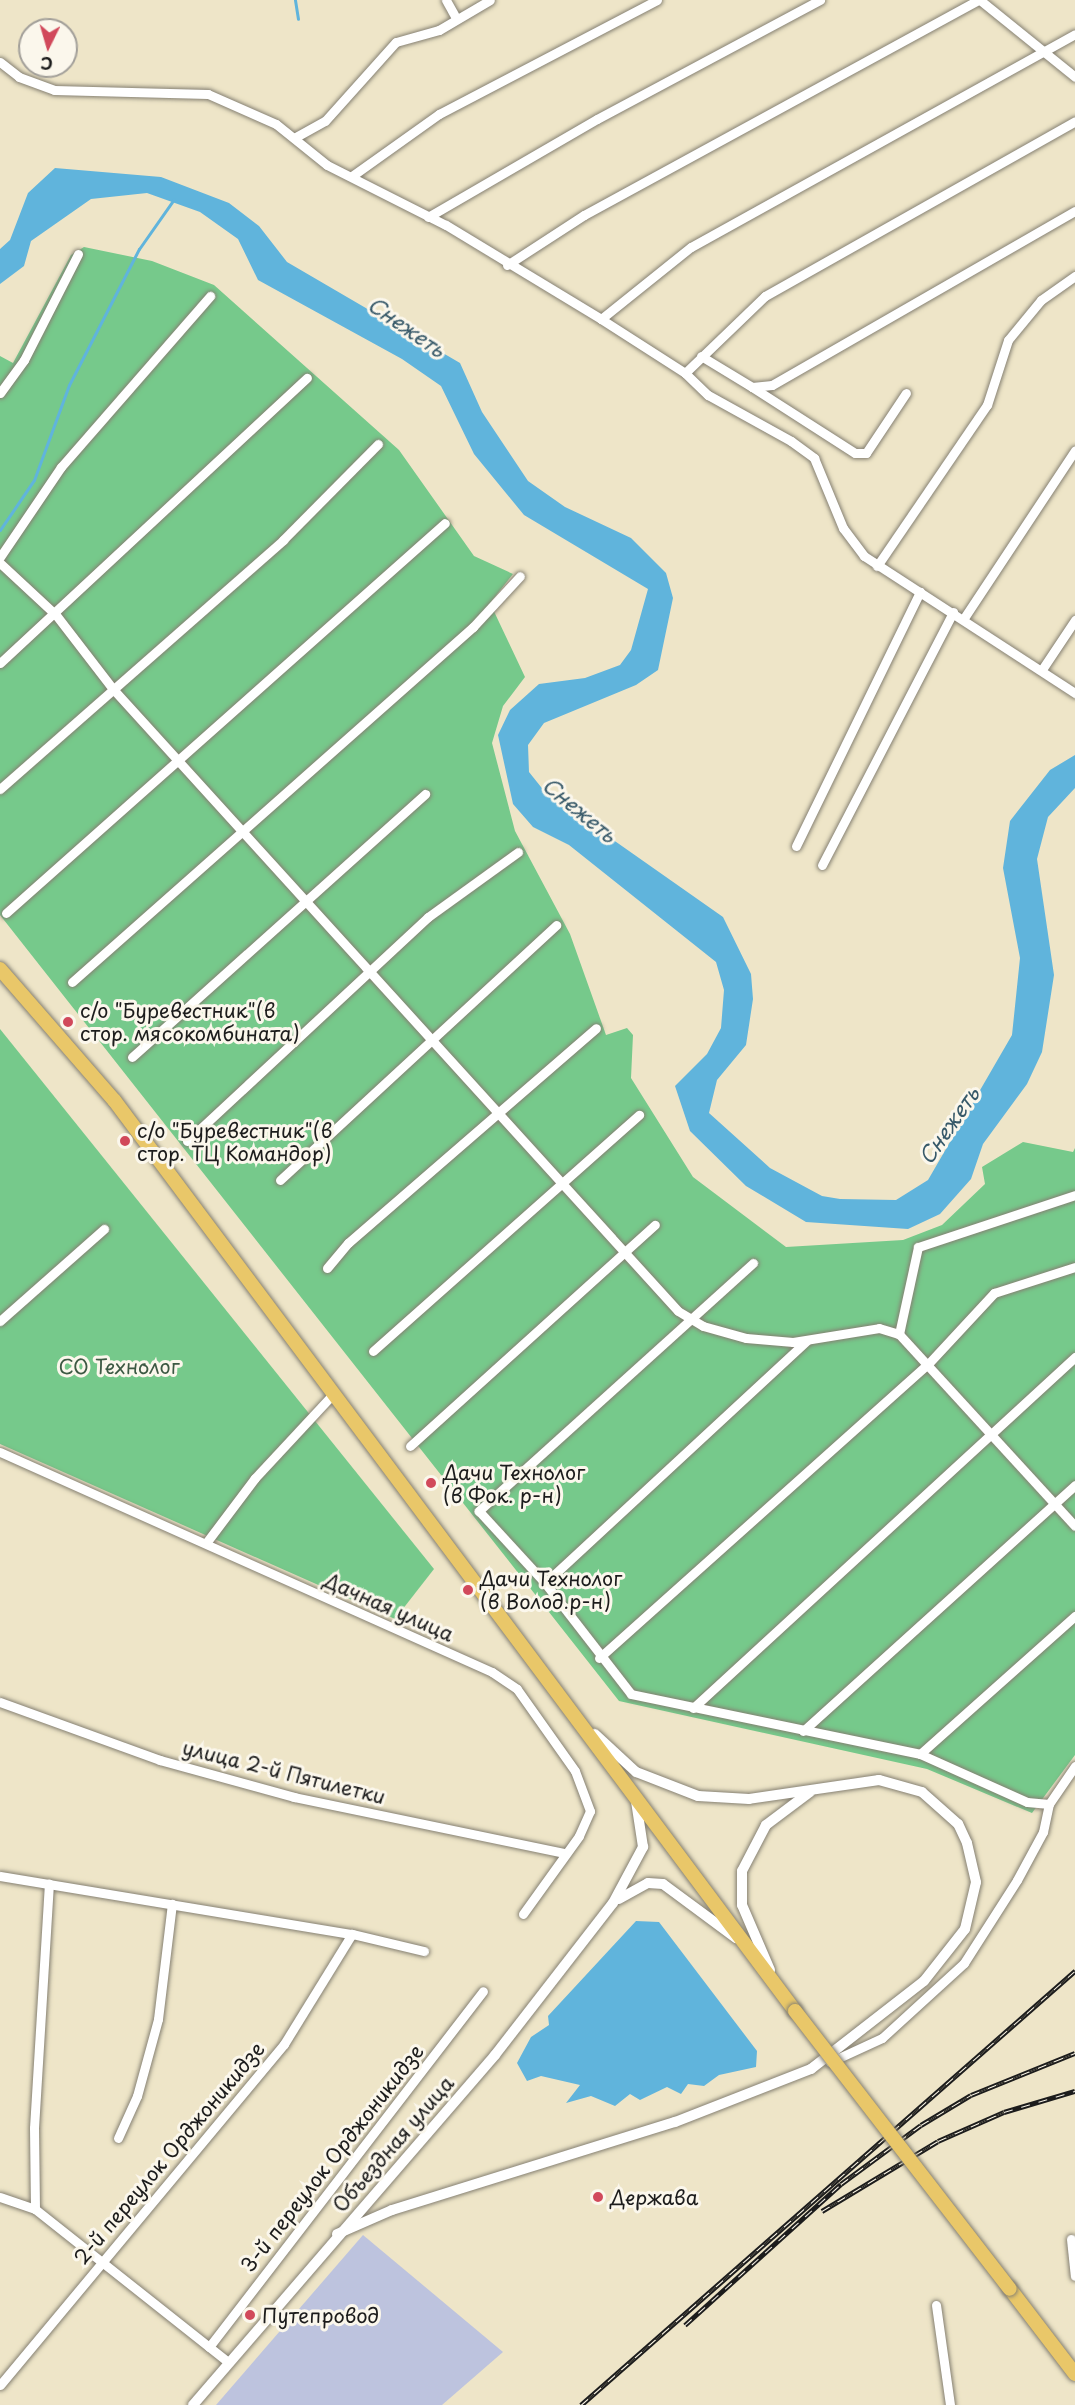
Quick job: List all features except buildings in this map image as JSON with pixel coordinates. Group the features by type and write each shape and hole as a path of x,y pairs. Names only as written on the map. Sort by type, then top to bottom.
{"main road":[{"path":"0,969 114,1100 635,1791 795,2011 1075,2374"}],"street":[{"path":"446,0 456,18"},
{"path":"294,138 325,120 396,42 439,30 489,0"},
{"path":"352,176 439,114 657,0"},
{"path":"428,217 597,119 820,0"},
{"path":"507,265 584,215 979,0 1075,76"},
{"path":"601,319 691,247 1075,34"},
{"path":"0,62 19,77 54,90 208,94 276,124 352,176 428,217 601,319 685,374 708,395 814,458 843,528 878,566 1043,668 1075,693"},
{"path":"685,374 765,296 1075,121"},
{"path":"752,387 772,385 1075,211"},
{"path":"0,393 24,360 78,254"},
{"path":"878,566 987,405 1008,340 1041,300 1075,276"},
{"path":"0,557 61,467 210,296"},
{"path":"701,356 855,453 866,453 906,393"},
{"path":"0,663 56,615 307,378"},
{"path":"0,789 283,540 378,444"},
{"path":"964,618 1075,450"},
{"path":"6,913 176,759 446,523"},
{"path":"0,563 56,615 113,689 496,1114 626,1255 693,1320 746,1338 809,1339 879,1328 899,1334 929,1363 1075,1526"},
{"path":"72,982 473,627 520,576"},
{"path":"796,846 921,592"},
{"path":"822,865 953,612"},
{"path":"1043,668 1075,620"},
{"path":"132,1057 424,794"},
{"path":"187,1141 428,917 518,852"},
{"path":"280,1180 432,1043 556,925"},
{"path":"327,1268 348,1243 596,1028"},
{"path":"372,1351 639,1115"},
{"path":"899,1334 918,1247 1075,1196"},
{"path":"410,1446 626,1255 656,1225"},
{"path":"0,1321 104,1229"},
{"path":"753,1263 693,1320 479,1511 545,1583 599,1658 631,1695 920,1754 1027,1802 1049,1804"},
{"path":"599,1658 929,1363 994,1293 1075,1267"},
{"path":"545,1583 809,1339"},
{"path":"693,1708 1075,1357"},
{"path":"206,1543 255,1478 334,1393"},
{"name":"Дачная улица","path":"0,1452 492,1672 517,1689 574,1771 590,1811 565,1853 523,1914"},
{"path":"803,1731 1075,1485"},
{"path":"920,1754 1075,1616"},
{"name":"улица 2-й Пятилетки","path":"0,1702 160,1760 294,1797 565,1853"},
{"path":"580,1719 636,1772 698,1796 748,1799 879,1780 922,1792 958,1824 976,1882 971,1915 943,1960 854,2040 811,2069"},
{"path":"337,2234 383,2214 675,2122 811,2069 882,2038 964,1963 1017,1880 1042,1832 1049,1804 1075,1766"},
{"path":"613,1903 643,1847 635,1791"},
{"path":"780,1991 742,1905 742,1870 766,1825 813,1791"},
{"path":"0,1876 352,1934 424,1952"},
{"path":"35,2209 34,2128 49,1883"},
{"path":"613,1903 636,1888 663,1884 748,1948"},
{"name":"Объездная улица","path":"193,2405 337,2234 370,2200 495,2055 613,1903"},
{"path":"118,2138 137,2096 158,2019 172,1904"},
{"name":"2-й переулок Орджоникидзе","path":"0,2385 284,2044 352,1934"},
{"name":"3-й переулок Орджоникидзе","path":"209,2347 483,1991"},
{"path":"0,2197 35,2209 103,2260 228,2362"},
{"path":"370,2200 383,2214"},
{"path":"1071,2240 1075,2276"},
{"path":"936,2305 950,2405"}],"shaded area":[{"path":"363,2235 503,2352 442,2405 216,2405"}],"green space":[{"path":"84,247 152,261 214,285 399,450 474,556 513,574 490,603 525,677 503,706 492,743 515,831 570,934 606,1035 627,1028 633,1035 631,1078 693,1177 786,1247 903,1240 942,1225 985,1184 982,1167 1023,1142 1073,1152 1075,1148 1075,1755 1032,1813 927,1769 619,1701 0,915 0,356 13,363 71,255"},
{"name":"СО Технолог","path":"0,1029 434,1569 395,1619 0,1444"}],"water":[{"path":"55,168 161,177 229,203 259,226 287,262 460,363 482,412 528,481 565,507 631,538 666,573 673,598 658,670 636,685 544,723 528,745 529,772 545,792 723,917 751,974 753,999 746,1045 717,1080 709,1113 770,1168 822,1196 840,1199 896,1200 928,1180 1012,1035 1020,958 1003,868 1010,821 1050,770 1075,755 1075,788 1048,817 1037,859 1054,975 1042,1052 1027,1084 983,1144 971,1179 940,1214 908,1229 806,1222 746,1186 690,1131 675,1086 707,1054 721,1028 724,990 716,962 569,845 533,827 513,804 498,735 510,710 539,684 585,678 620,665 631,650 648,589 524,515 474,454 441,386 402,359 258,280 238,239 200,212 147,193 91,199 31,241 24,266 0,284 0,249 10,240 28,193"},
{"path":"636,1921 659,1922 757,2051 756,2067 719,2075 704,2086 688,2084 681,2094 667,2087 640,2100 630,2094 615,2106 591,2096 566,2103 580,2085 541,2076 527,2081 517,2063 531,2037 549,2025 548,2016"}],"waterway":[{"path":"295,0 298,19"},
{"path":"0,530 34,480 69,385 139,249 174,199"}],"railway":[{"path":"581,2405 1075,1971"},
{"path":"685,2325 841,2184 921,2125 971,2095 1075,2053"},
{"path":"822,2211 938,2141 1004,2112 1075,2091"}],"place":[{"name":"с/о \"Буревестник\"(в стор. мясокомбината)","path":"68,1022"},
{"name":"с/о \"Буревестник\"(в стор. ТЦ Командор)","path":"125,1141"},
{"name":"Дачи Технолог (в Фок. р-н)","path":"431,1483"},
{"name":"Дачи Технолог (в Волод.р-н)","path":"468,1590"},
{"name":"Держава","path":"598,2197"},
{"name":"Путепровод","path":"250,2315"}],"water label":[{"name":"Снежеть","path":"407,326"},
{"name":"Снежеть","path":"580,809"},
{"name":"Снежеть","path":"948,1125"}]}
